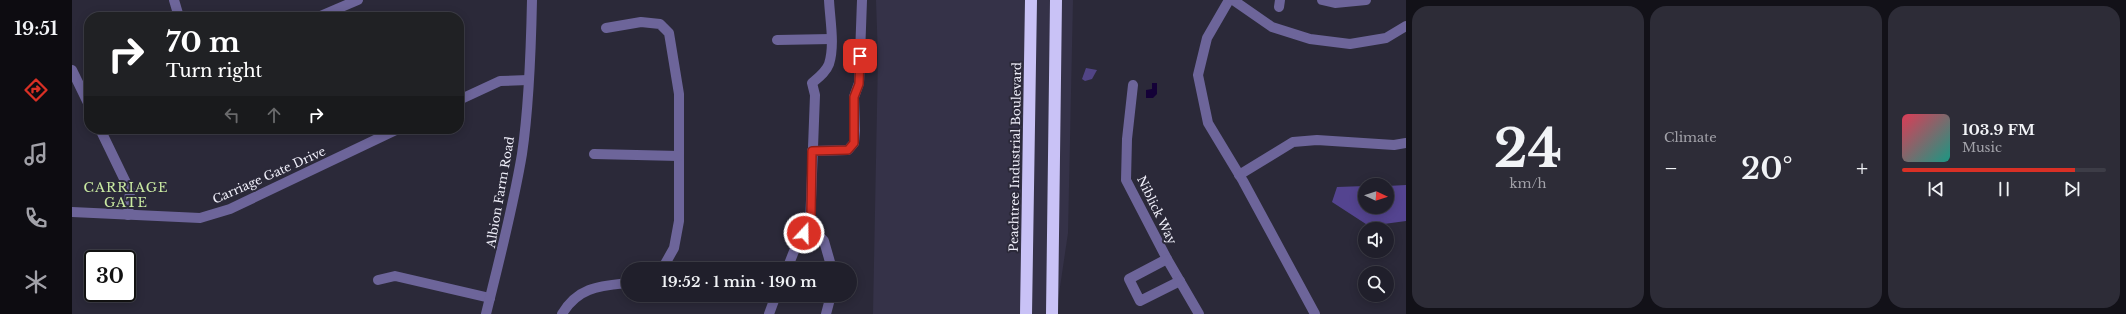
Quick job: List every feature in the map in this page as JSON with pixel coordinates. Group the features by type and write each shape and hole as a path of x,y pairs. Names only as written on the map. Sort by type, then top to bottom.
{"highway":[{"name":"Peachtree Industrial Boulevard","path":"1026,314 1031,0"},
{"path":"1052,314 1056,0"}],"street":[{"path":"174,0 178,12"},
{"path":"324,12 333,5 358,0"},
{"name":"Albion Farm Road","path":"486,314 502,254 522,153 528,80 532,0"},
{"path":"790,262 798,241 810,226 815,95 812,82 823,74 829,64 831,39 829,0"},
{"path":"812,151 848,150 854,143 854,97 859,84 862,0"},
{"path":"1230,0 1207,38 1198,75 1208,123 1239,174 1316,314"},
{"path":"1233,0 1272,26 1310,39 1350,44 1386,38 1406,26"},
{"path":"1322,0 1335,3 1366,0"},
{"path":"606,28 641,22 660,24 669,33 679,94 679,221 674,248 666,262"},
{"path":"777,40 831,39"},
{"path":"72,70 84,95"},
{"path":"464,98 500,81 528,80"},
{"name":"Niblick Way","path":"1133,85 1127,139 1126,180 1167,258 1199,314"},
{"path":"102,134 130,191 128,215"},
{"name":"Carriage Gate Drive","path":"72,212 200,218 230,209 388,134"},
{"path":"1239,174 1293,142 1317,140 1394,145 1406,142"},
{"path":"594,154 679,156"},
{"path":"810,226 824,241 830,262"},
{"path":"1167,258 1129,279 1140,301 1180,281"},
{"path":"378,280 395,276 490,298"},
{"path":"562,314 570,301 586,290 621,284"},
{"path":"769,314 773,302"},
{"path":"826,314 829,302"}],"shaded area":[{"path":"876,0 1073,0 1068,233 1056,314 873,314 878,57"},
{"path":"1086,68 1097,70 1092,79 1085,81 1082,79"},
{"path":"1152,83 1157,83 1157,94 1153,98 1146,98 1146,90 1152,89"},
{"path":"1406,185 1406,221 1394,223 1363,222 1332,202 1337,187 1358,186 1358,214 1394,214 1394,186"}],"district":[{"name":"CARRIAGE GATE","path":"126,194"}],"route":[{"path":"804,233 810,226 812,151 848,150 854,143 854,97 859,84 860,56"}]}
